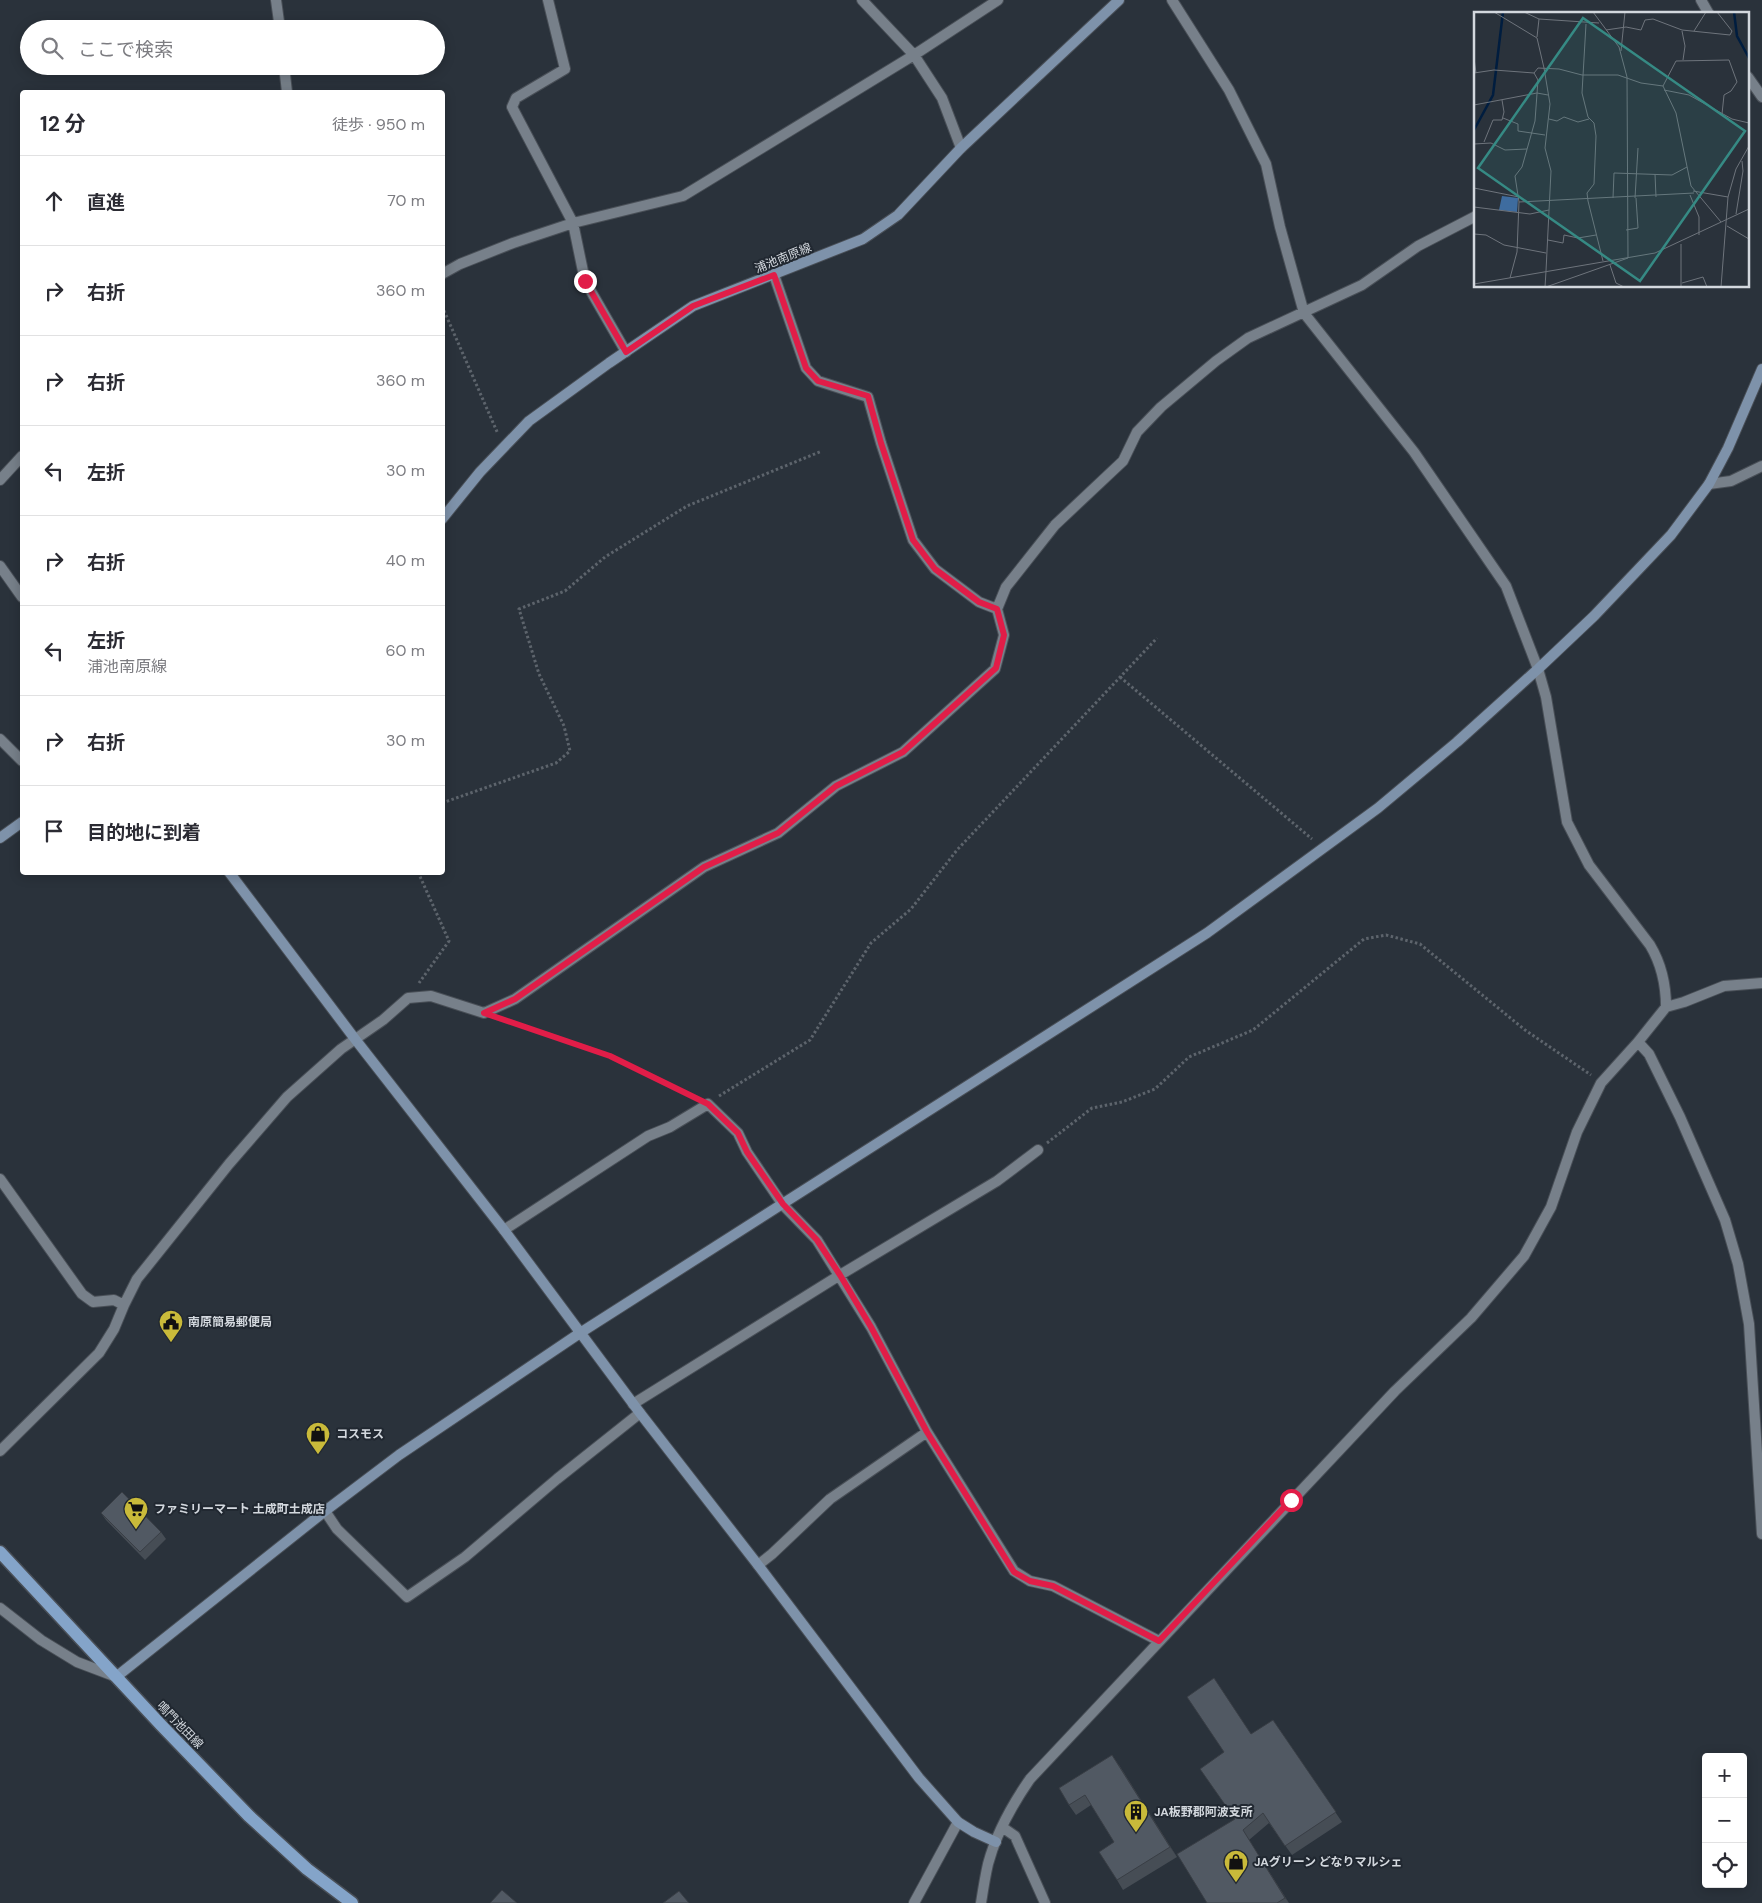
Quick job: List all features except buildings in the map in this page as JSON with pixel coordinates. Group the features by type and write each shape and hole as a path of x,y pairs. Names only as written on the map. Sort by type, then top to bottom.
{"main road":[{"name":"鳴門池田線","path":"0,1552 249,1816 307,1869 352,1903"}],"street":[{"path":"276,0 279,20"},
{"path":"548,0 565,68 516,98 512,107 573,223 585,281 626,352"},
{"path":"862,0 914,55 942,98 961,148"},
{"path":"445,272 460,264 513,243 573,223 684,196 914,55 998,0"},
{"name":"浦池南原線","path":"445,515 480,472 529,421 693,306 864,239 898,215 961,148 1119,0"},
{"path":"1172,0 1228,90 1266,164 1280,226 1304,313 1414,452 1506,586 1538,669 1546,697 1567,822 1589,865 1659,959 1666,990 1666,1007"},
{"path":"1701,0 1708,12"},
{"path":"285,75 288,90"},
{"path":"1750,80 1762,97"},
{"path":"0,1451 99,1353 114,1329 137,1279 229,1164 286,1097 341,1049 383,1020 408,998 431,996 484,1013 515,999 704,867 778,833 836,786 903,752 996,668 1004,635 997,609 1006,587 1056,526 1123,461 1137,432 1161,407 1216,361 1248,338 1362,285 1418,246 1474,217"},
{"path":"774,275 806,368 818,381 868,396 881,443 913,540 935,569 979,602 997,609"},
{"path":"0,1608 41,1640 76,1662 116,1677 398,1455 580,1334 1207,933 1378,808 1458,742 1594,616 1671,535 1709,484 1728,448 1762,369"},
{"path":"0,480 20,458"},
{"path":"1709,484 1731,481 1762,466"},
{"path":"0,566 20,594"},
{"path":"0,739 20,759"},
{"path":"0,838 20,823"},
{"path":"231,875 355,1039 504,1230 633,1404 919,1778 958,1822 996,1842"},
{"path":"981,1903 988,1863 996,1842 1011,1807 1030,1779 1395,1391 1471,1318 1524,1256 1551,1207 1577,1132 1601,1083 1666,1007 1724,986 1762,983"},
{"path":"1638,1042 1649,1054 1680,1116 1725,1220 1738,1264 1749,1324 1762,1534"},
{"path":"504,1230 648,1136 670,1127 708,1104 738,1133 747,1152 783,1204 817,1240 840,1275 871,1327 927,1432 1014,1572 1030,1581 1053,1586 1159,1641"},
{"path":"633,1404 840,1275 997,1181 1038,1150"},
{"path":"0,1179 82,1294 93,1302 114,1300 124,1305"},
{"path":"325,1511 337,1528 407,1597 464,1557 640,1413"},
{"path":"758,1565 830,1499 927,1432"},
{"path":"914,1903 958,1822"},
{"path":"1002,1827 1015,1836 1045,1903"}],"path":[{"path":"445,313 504,447"},
{"path":"445,802 556,762 570,751 564,726 539,674 519,609 565,591 605,557 687,506 822,451"},
{"path":"484,1013 610,1056 708,1104 810,1040 871,943 911,909 957,850 1157,638"},
{"path":"1120,677 1324,849"},
{"path":"408,998 449,941 419,875"},
{"path":"1038,1150 1092,1108 1122,1102 1155,1089 1189,1057 1253,1030 1364,939 1386,935 1420,944 1525,1030 1601,1083"}],"place":[{"name":"南原簡易郵便局","path":"171,1343"},
{"name":"コスモス","path":"318,1455"},
{"name":"ファミリーマート 土成町土成店","path":"136,1530"},
{"name":"JA板野郡阿波支所","path":"1136,1833"},
{"name":"JAグリーン どなりマルシェ","path":"1236,1883"}],"route":[{"path":"585,281 626,352 693,306 774,275 806,368 818,381 868,396 881,443 913,540 935,569 979,602 997,609 1004,635 996,668 903,752 836,786 778,833 704,867 515,999 484,1013 610,1056 708,1104 738,1133 747,1152 783,1204 817,1240 840,1275 871,1327 927,1432 1014,1572 1030,1581 1053,1586 1159,1641 1291,1500"}]}
